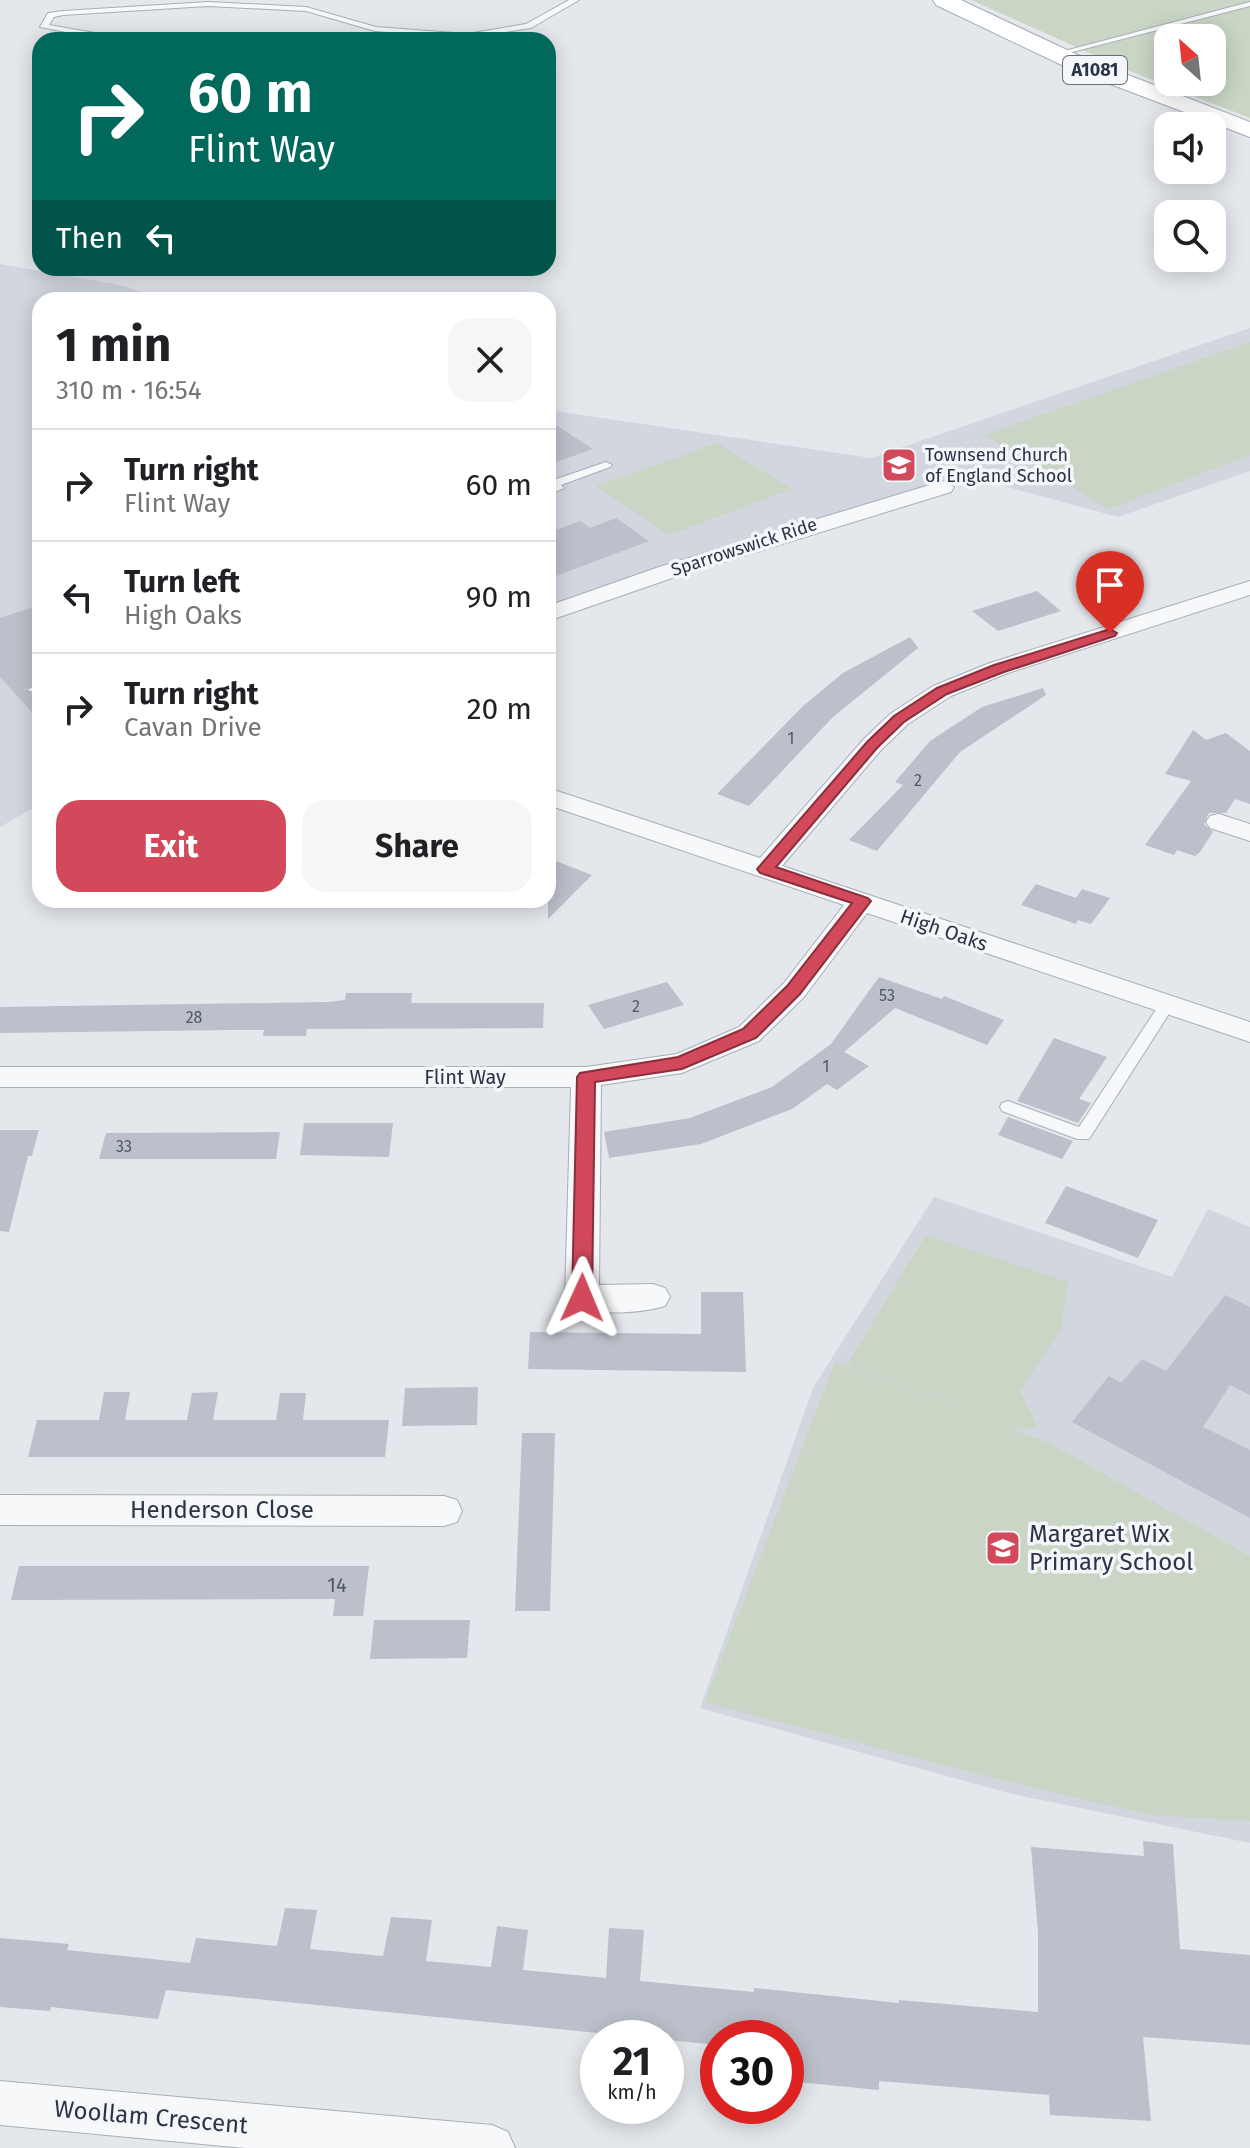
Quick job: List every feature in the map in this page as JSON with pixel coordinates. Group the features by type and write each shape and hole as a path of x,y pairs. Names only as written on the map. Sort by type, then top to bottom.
{"main road":[{"name":"A1081","path":"944,0 1057,54 1250,130"}],"street":[{"name":"Sparrowswick Ride","path":"556,611 709,558 943,487"},
{"path":"765,869 872,745 899,719 942,691 999,668 1250,588"},
{"name":"High Oaks","path":"556,799 1250,1032"},
{"path":"1219,822 1250,833"},
{"name":"Flint Way","path":"0,1077 586,1077 682,1063 749,1034 794,990 862,901"},
{"path":"586,1077 582,1298 653,1297"},
{"name":"Henderson Close","path":"0,1510 444,1511"},
{"name":"Woollam Crescent","path":"0,2103 492,2148"}],"lane":[{"path":"491,32 528,26 575,0"},
{"path":"74,32 44,27 51,15 63,13 208,4 306,9 375,29 414,32"},
{"path":"1057,54 1250,4"},
{"path":"556,483 606,465"},
{"path":"1008,1107 1083,1135 1166,1006"}],"shaded area":[{"path":"0,264 32,270 32,276 68,276 125,286 140,292 32,292 32,809 0,827"},
{"name":"Townsend Church of England School","path":"1250,328 1250,471 1118,517 971,477 923,488 556,603 556,411 871,458"},
{"name":"Margaret Wix Primary School","path":"934,1197 1172,1277 1208,1209 1250,1227 1250,1843 1012,1794 700,1708 813,1388"}],"green space":[{"path":"971,0 1250,0 1250,118 1194,96 1226,96 1226,24 1154,24 1154,81"},
{"path":"1250,342 1250,455 1109,509 984,435"},
{"path":"717,443 792,489 669,535 596,486"},
{"name":"Margaret Wix Primary School","path":"926,1235 1068,1282 1061,1329 1020,1391 1038,1428 1011,1429 1051,1444 1250,1556 1250,1821 1150,1815 984,1776 705,1702 835,1362 987,1419 847,1365"}],"building":[{"path":"556,425 593,449 556,462"},
{"path":"616,518 649,541 556,576 556,530 580,521 590,528"},
{"path":"1037,591 1061,611 998,631 972,611"},
{"path":"32,608 32,686 24,689 32,694 32,712 0,677 0,618"},
{"path":"910,637 918,648 833,717 749,806 717,794 803,706 843,673"},
{"path":"1043,688 1046,695 960,752 877,851 849,840 903,785 895,782 930,741 982,707"},
{"path":"1193,730 1206,740 1226,733 1250,751 1250,804 1235,799 1226,813 1209,813 1204,824 1213,832 1200,852 1195,856 1177,850 1174,855 1145,845 1191,781 1165,774"},
{"path":"556,861 592,875 548,919 548,908 556,908"},
{"path":"1036,884 1076,898 1082,889 1110,898 1091,924 1078,920 1076,924 1021,905"},
{"path":"879,977 942,999 944,996 1004,1020 987,1045 895,1008 844,1052 869,1066 837,1090 827,1084 792,1109 701,1144 609,1158 604,1132 690,1118 772,1087 831,1044"},
{"path":"667,982 684,1005 604,1029 588,1005"},
{"path":"346,993 412,993 411,1003 544,1003 543,1028 307,1029 306,1036 263,1036 264,1030 0,1033 0,1007 328,1002 345,1000"},
{"path":"1054,1038 1107,1057 1079,1099 1091,1103 1078,1123 1017,1101"},
{"path":"1008,1117 1073,1141 1062,1159 998,1135"},
{"path":"304,1123 393,1123 389,1157 300,1155"},
{"path":"0,1130 39,1130 32,1156 28,1156 9,1232 0,1231"},
{"path":"280,1132 276,1159 99,1159 106,1133"},
{"path":"1066,1186 1158,1220 1138,1258 1045,1223"},
{"path":"701,1292 743,1292 746,1372 528,1369 530,1332 701,1334"},
{"path":"1225,1295 1250,1307 1250,1395 1230,1385 1203,1427 1250,1450 1250,1518 1072,1422 1109,1376 1121,1383 1142,1359 1166,1371"},
{"path":"478,1387 477,1425 402,1426 405,1388"},
{"path":"104,1392 130,1392 125,1420 187,1420 192,1393 218,1392 213,1420 276,1420 280,1393 306,1393 303,1420 389,1420 385,1457 28,1457 37,1420 99,1420"},
{"path":"522,1433 555,1433 550,1611 515,1611"},
{"path":"19,1566 369,1566 363,1616 333,1616 335,1599 11,1600"},
{"path":"374,1620 470,1620 467,1658 370,1659"},
{"path":"1143,1841 1173,1844 1180,1949 1250,1955 1250,2045 1143,2037 1151,2121 1050,2115 1049,2095 879,2081 879,2090 804,2083 804,2020 700,2020 700,2043 684,2042 684,2020 580,2020 580,2031 166,1990 158,2019 51,2007 50,2011 0,2007 0,1938 69,1944 67,1950 190,1963 196,1938 277,1946 285,1908 317,1910 310,1949 383,1956 391,1917 432,1920 426,1961 491,1967 497,1926 528,1930 523,1970 606,1978 609,1928 644,1930 640,1981 1038,2012 1038,1932 1031,1847 1144,1856"}],"place":[{"name":"Townsend Church of England School","path":"899,465"},
{"name":"Margaret Wix Primary School","path":"1003,1548"}],"route":[{"path":"582,1298 586,1077 682,1063 749,1034 794,990 862,901 765,869 872,745 899,719 942,691 999,668 1110,633"}]}
